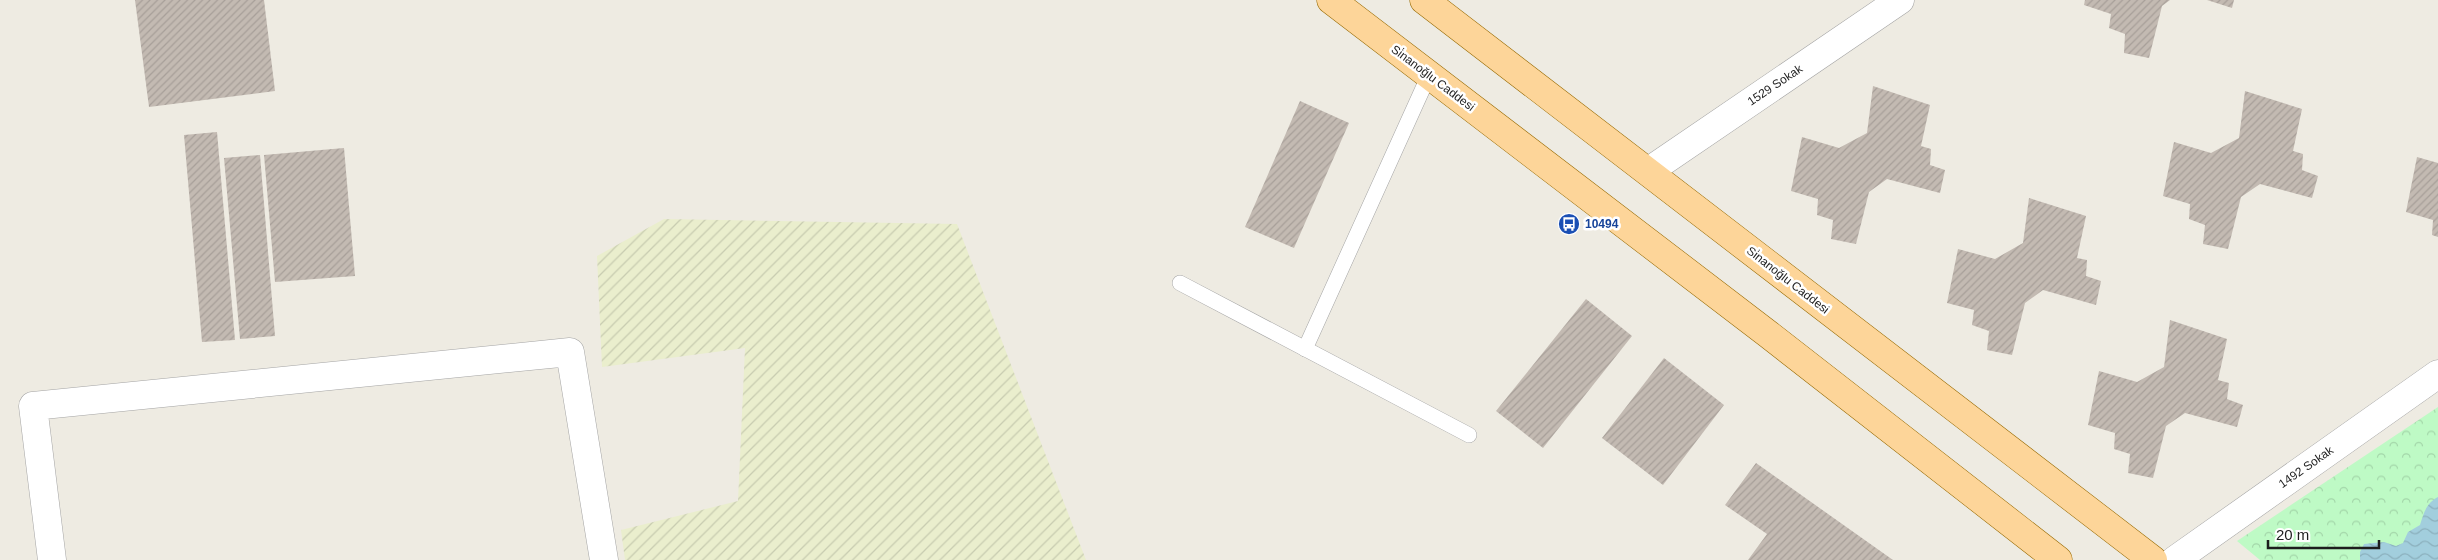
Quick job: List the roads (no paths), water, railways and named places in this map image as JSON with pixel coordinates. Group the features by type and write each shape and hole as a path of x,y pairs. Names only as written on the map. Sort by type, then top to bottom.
{"main road":[{"name":"Si̇nanoğlu Caddesi","path":"1331,0 1768,334 2058,560"},
{"name":"Si̇nanoğlu Caddesi","path":"1424,0 2153,560"}],"street":[{"name":"1529 Sokak","path":"1649,171 1900,0"},
{"path":"52,560 33,406 570,352 604,560"},
{"name":"1492 Sokak","path":"2175,560 2438,374"}],"lane":[{"path":"1305,349 1429,75"},
{"path":"1180,283 1469,435"}],"water":[{"path":"2438,497 2438,560 2360,560 2360,552 2364,544 2384,542 2396,546 2403,543 2408,532 2420,525 2428,505"}],"place":[{"name":"10494","path":"1569,224"}]}
